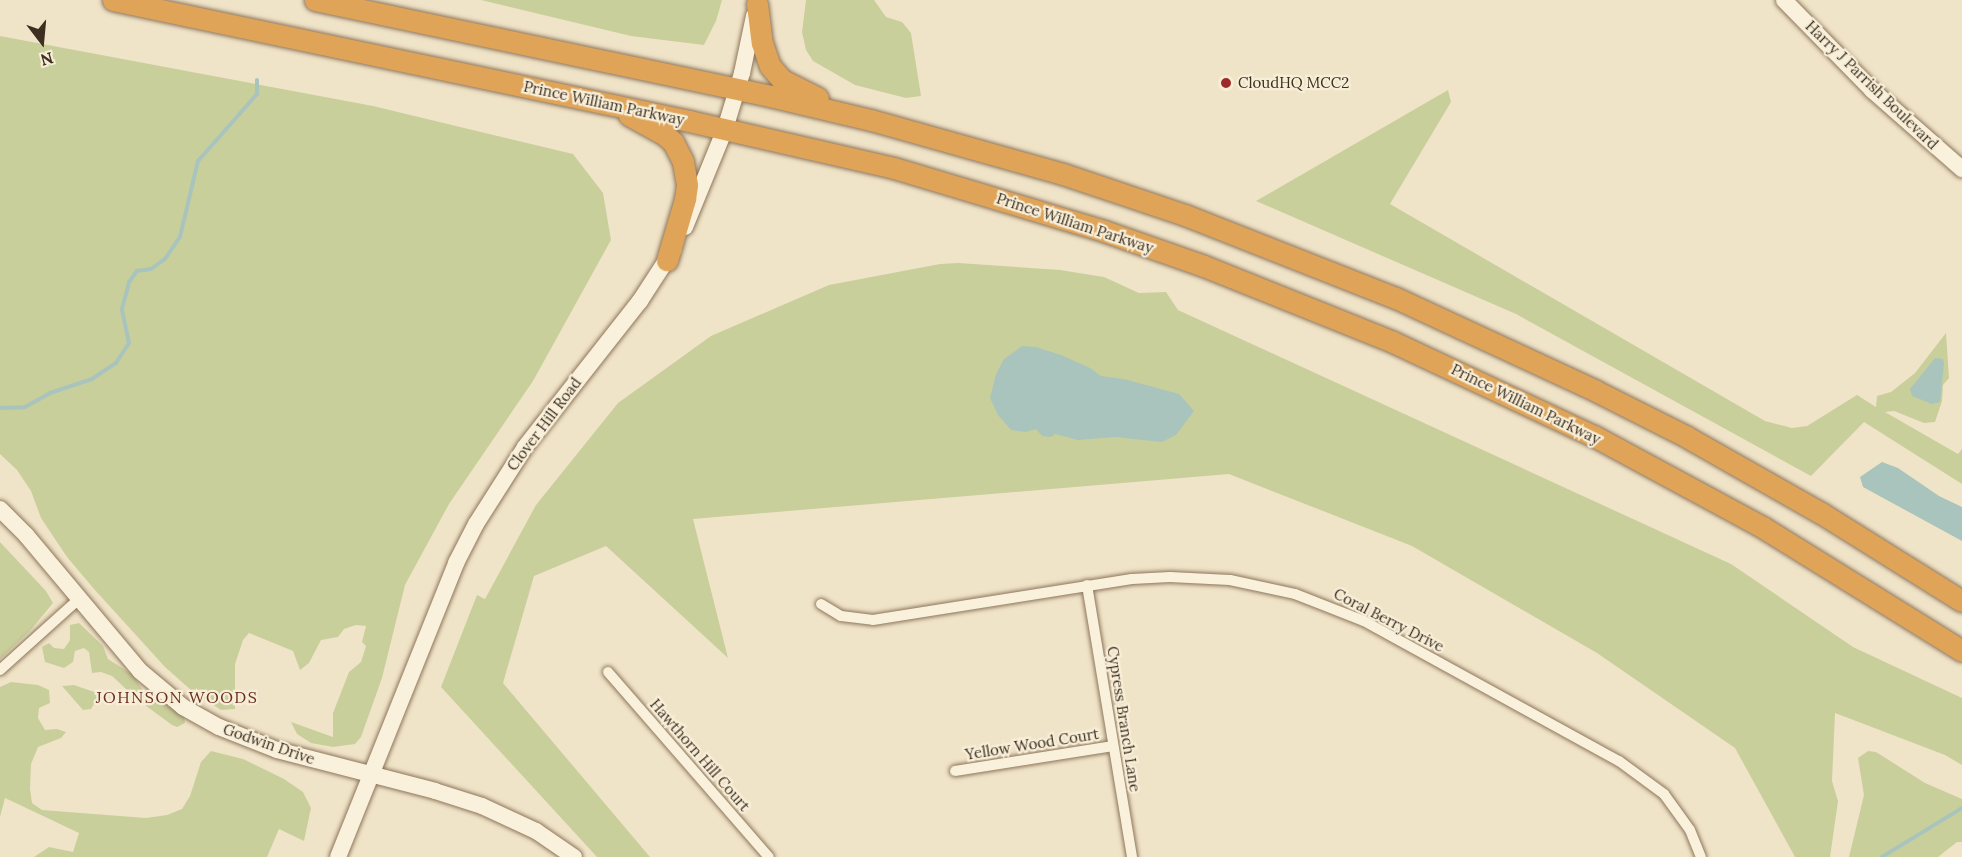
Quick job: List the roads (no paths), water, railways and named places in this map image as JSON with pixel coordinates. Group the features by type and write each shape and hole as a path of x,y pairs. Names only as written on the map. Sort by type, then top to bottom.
{"highway":[{"name":"Prince William Parkway","path":"113,0 725,129 894,168 1104,231 1299,302 1487,384 1660,470 1831,567 1962,651"},
{"path":"315,0 737,89 871,120 1052,171 1139,199 1306,260 1531,358 1687,437 1821,513 1962,601"},
{"path":"757,2 764,50 775,74 799,90 871,120"},
{"path":"607,104 665,135 673,142 683,162 687,185 686,199 667,260"}],"street":[{"name":"Harry J Parrish Boulevard","path":"1784,0 1872,90 1962,169"},
{"name":"Clover Hill Road","path":"338,857 373,776 443,595 476,524 525,447 640,301 667,260 686,224 725,129 737,89 757,2"},
{"name":"Godwin Drive","path":"0,509 80,598 140,671 183,707 252,741 373,776 435,791 510,817 574,857"},
{"name":"Coral Berry Drive","path":"821,604 842,616 873,620 1132,579 1200,577 1266,587 1330,606 1364,621 1643,777 1664,794 1681,815 1701,857"},
{"name":"Cypress Branch Lane","path":"1087,585 1132,857"},
{"path":"0,670 80,598"},
{"name":"Hawthorn Hill Court","path":"608,672 769,857"},
{"name":"Yellow Wood Court","path":"955,771 1113,746"}],"water":[{"path":"1022,346 1036,347 1061,355 1090,368 1101,376 1124,379 1179,394 1194,411 1176,435 1162,442 1115,437 1078,440 1055,434 1051,437 1042,436 1036,429 1026,432 1011,430 998,415 990,398 996,374 1004,359"},
{"path":"1935,358 1943,359 1944,364 1940,402 1932,404 1912,396 1910,389"},
{"path":"1882,462 1898,468 1939,496 1962,507 1962,541 1863,487 1860,477"}],"waterway":[{"path":"0,408 25,407 50,393 92,379 116,363 129,343 122,309 129,282 137,271 151,269 165,259 180,237 198,161 257,94 257,80"},
{"path":"1882,857 1962,808"}],"place":[{"name":"CloudHQ MCC2","path":"1226,83"}],"district":[{"name":"JOHNSON WOODS","path":"177,697"}]}
